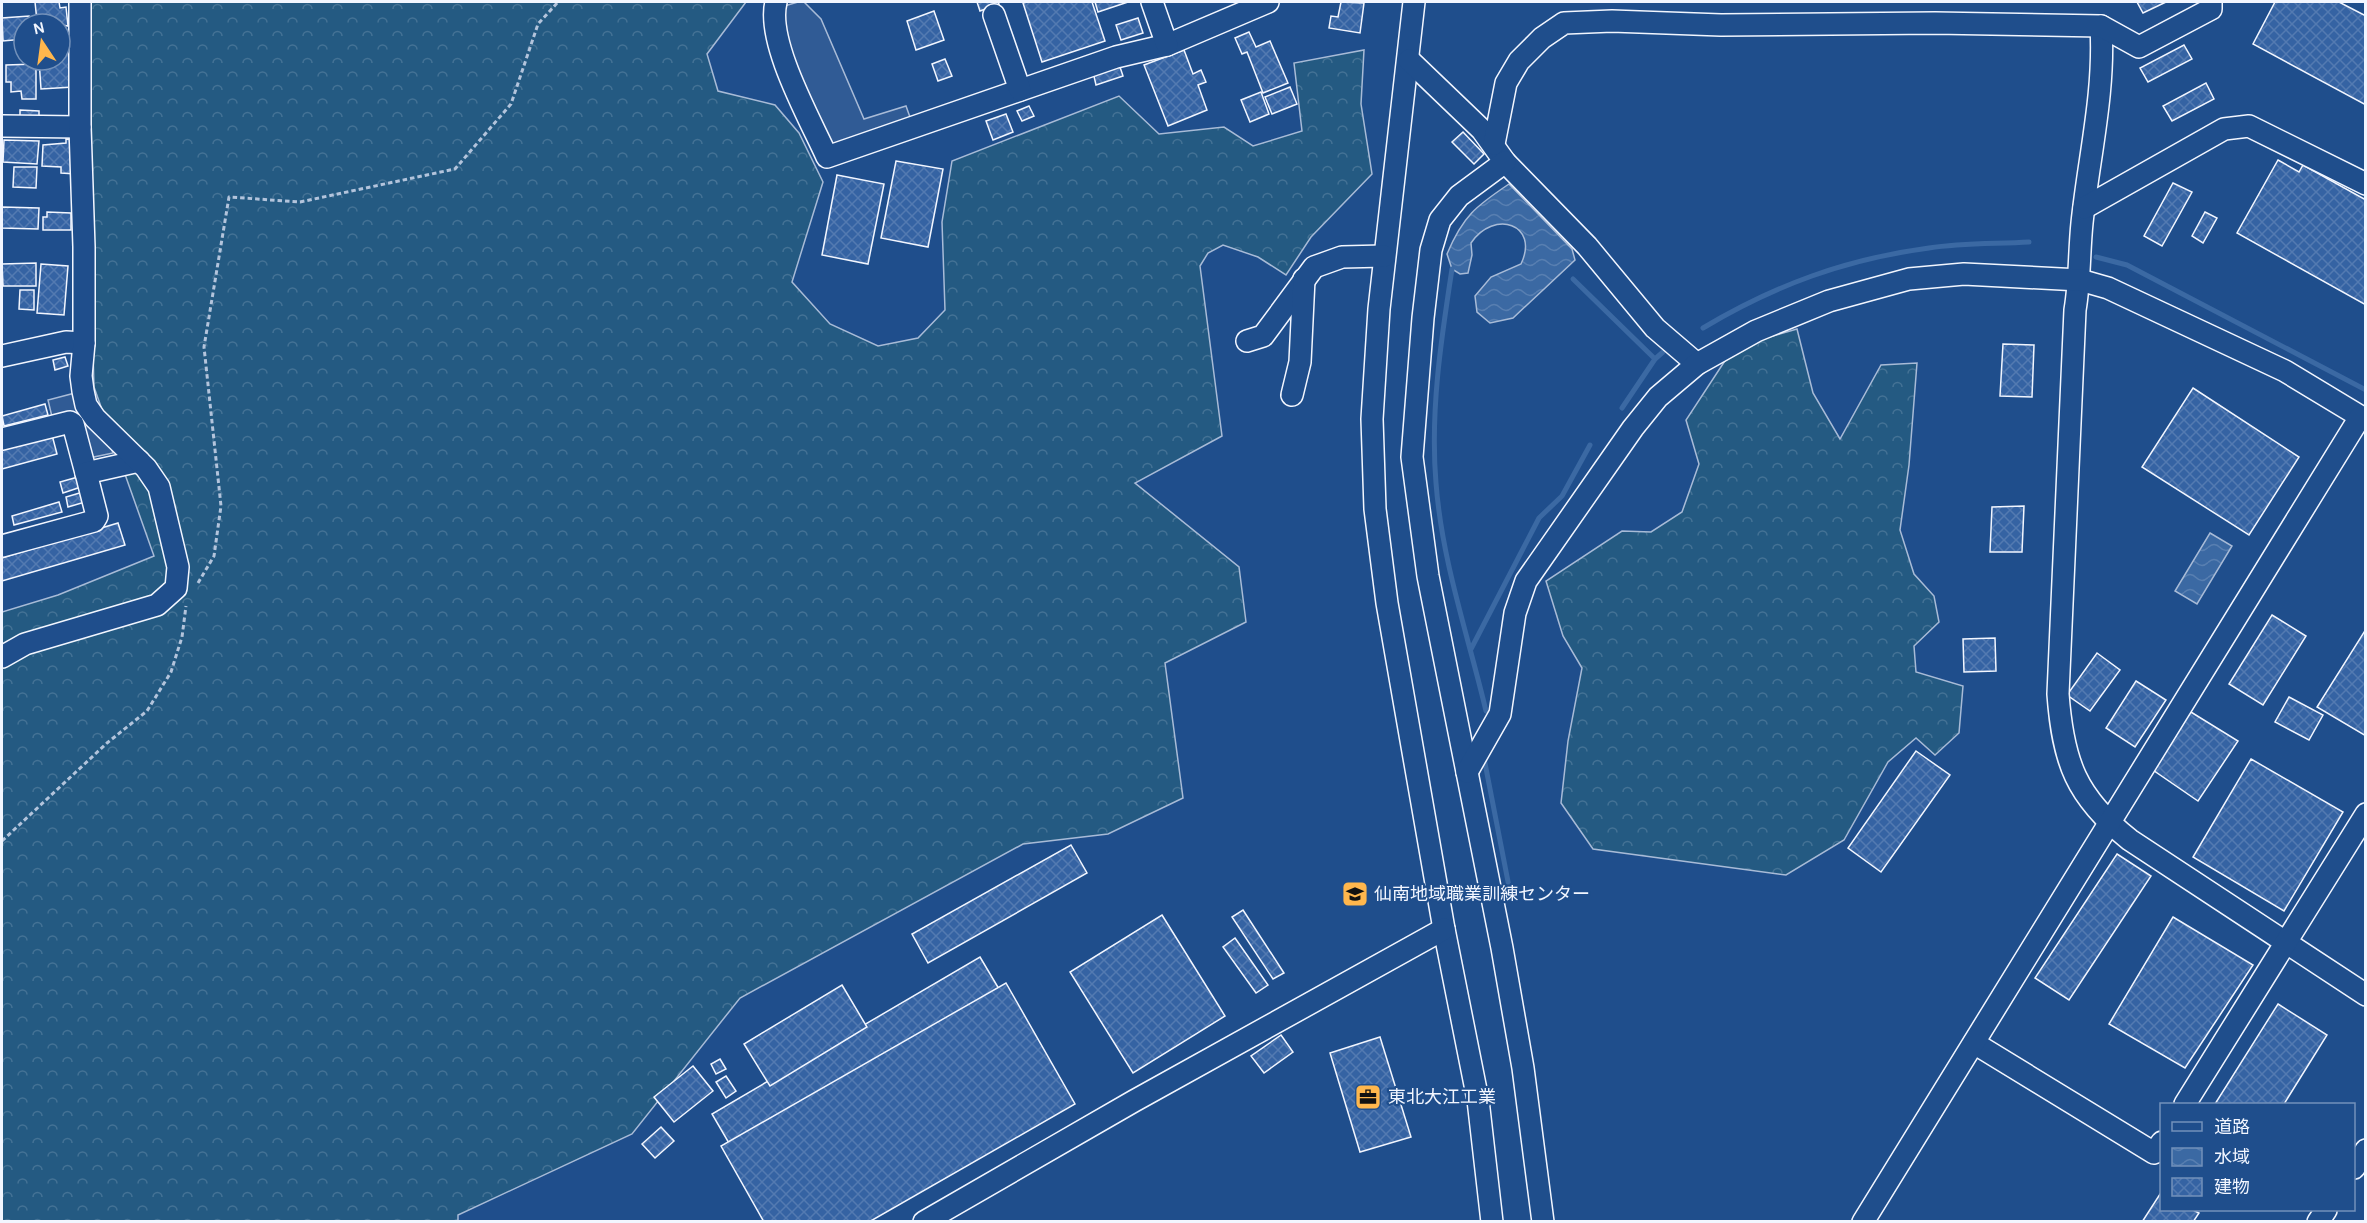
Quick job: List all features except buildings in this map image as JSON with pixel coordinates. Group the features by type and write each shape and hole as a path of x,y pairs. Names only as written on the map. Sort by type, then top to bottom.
{"street":[{"path":"2,657 25,644 157,605 181,594 178,567 159,487 140,461 95,418 86,405 81,376 84,343 84,247 80,127 80,2"},
{"path":"776,2 773,14 786,67 827,157 1116,57 1167,45 1268,2"},
{"path":"1152,2 1167,45"},
{"path":"1414,2 1409,60 1384,256 1372,419 1375,509 1387,603 1444,929 1478,1100 1492,1221"},
{"path":"1543,1221 1523,1068 1428,576 1412,457 1414,415 1431,249 1440,220 1459,196 1500,153 1506,83 1519,61 1542,38 1564,23 1611,21 1721,25 1935,23 2101,26 2139,47 2211,9 2211,2"},
{"path":"994,15 1020,90"},
{"path":"2101,26 2102,83 2084,208 2080,280 2075,310 2058,694 2060,727 2067,759 2082,790 2110,824 2366,995"},
{"path":"1409,60 1587,246 1655,328 1697,364"},
{"path":"2,126 80,127"},
{"path":"2084,208 2224,129 2249,126 2366,184"},
{"path":"1247,341 1263,336 1314,267 1342,257 1384,256"},
{"path":"1467,772 1500,714 1515,613 1526,581 1633,428 1658,396 1697,364 1756,331 1829,301 1909,279 1964,274 2080,280 2108,288 2285,372 2363,418 1863,1221"},
{"path":"1292,395 1300,362 1304,279"},
{"path":"2,356 66,342 84,343"},
{"path":"2,439 70,422 73,424 97,516 94,520 2,546"},
{"path":"86,473 140,461"},
{"path":"2186,1103 2366,814"},
{"path":"924,1221 1171,1080 1444,929"},
{"path":"1974,1043 2154,1153 2160,1145"},
{"path":"2355,1166 2366,1150"}],"path":[{"path":"2,841 99,750 147,711 171,672 182,637 181,594 214,556 220,506 204,347 229,197 300,202 455,169 511,104 538,24 558,2"}],"green space":[{"path":"83,2 746,2 707,54 718,91 775,105 799,133 823,182 792,282 830,324 878,346 918,338 945,310 942,222 952,161 1119,96 1159,134 1224,127 1253,146 1302,131 1294,63 1364,50 1361,104 1372,174 1311,237 1286,275 1258,257 1223,245 1208,253 1200,266 1222,436 1135,483 1239,567 1246,622 1165,663 1183,798 1108,834 1023,844 740,998 632,1134 458,1215 458,1221 2,1222 2,612 58,595 154,556 94,387"},
{"path":"1797,329 1813,393 1840,439 1881,365 1917,363 1909,465 1900,530 1914,574 1934,596 1939,622 1914,646 1916,672 1963,686 1959,733 1935,755 1916,738 1888,762 1844,840 1786,875 1593,849 1561,803 1568,741 1582,668 1563,636 1546,581 1622,531 1651,532 1682,512 1699,464 1686,420 1734,347"}],"shaded area":[{"path":"804,2 821,19 864,119 906,106 911,120 831,147 790,67 781,7"},
{"path":"75,393 80,414 53,421 48,400"},
{"path":"85,414 108,439 113,453 89,458 79,418"}],"water":[{"path":"1509,184 1572,249 1575,260 1513,318 1490,323 1477,312 1475,296 1491,277 1521,264 1525,250 1524,239 1520,231 1502,224 1491,226 1481,232 1471,243 1472,255 1468,273 1460,274 1452,269 1447,254 1459,230 1472,213"},
{"path":"2210,533 2232,546 2197,604 2175,591"}],"waterway":[{"path":"1703,328 1784,287 1869,259 1941,246 2029,242"},
{"path":"2096,257 2127,265 2366,390"},
{"path":"1452,269 1436,403 1434,430 1436,483 1450,570 1486,711"},
{"path":"1573,279 1655,359 1622,408"},
{"path":"1655,359 1663,352"},
{"path":"1471,649 1539,518 1562,496 1590,445"},
{"path":"1484,758 1511,897"}],"place":[{"name":"仙南地域職業訓練センター","path":"1355,894"},
{"name":"東北大江工業","path":"1368,1097"}]}
